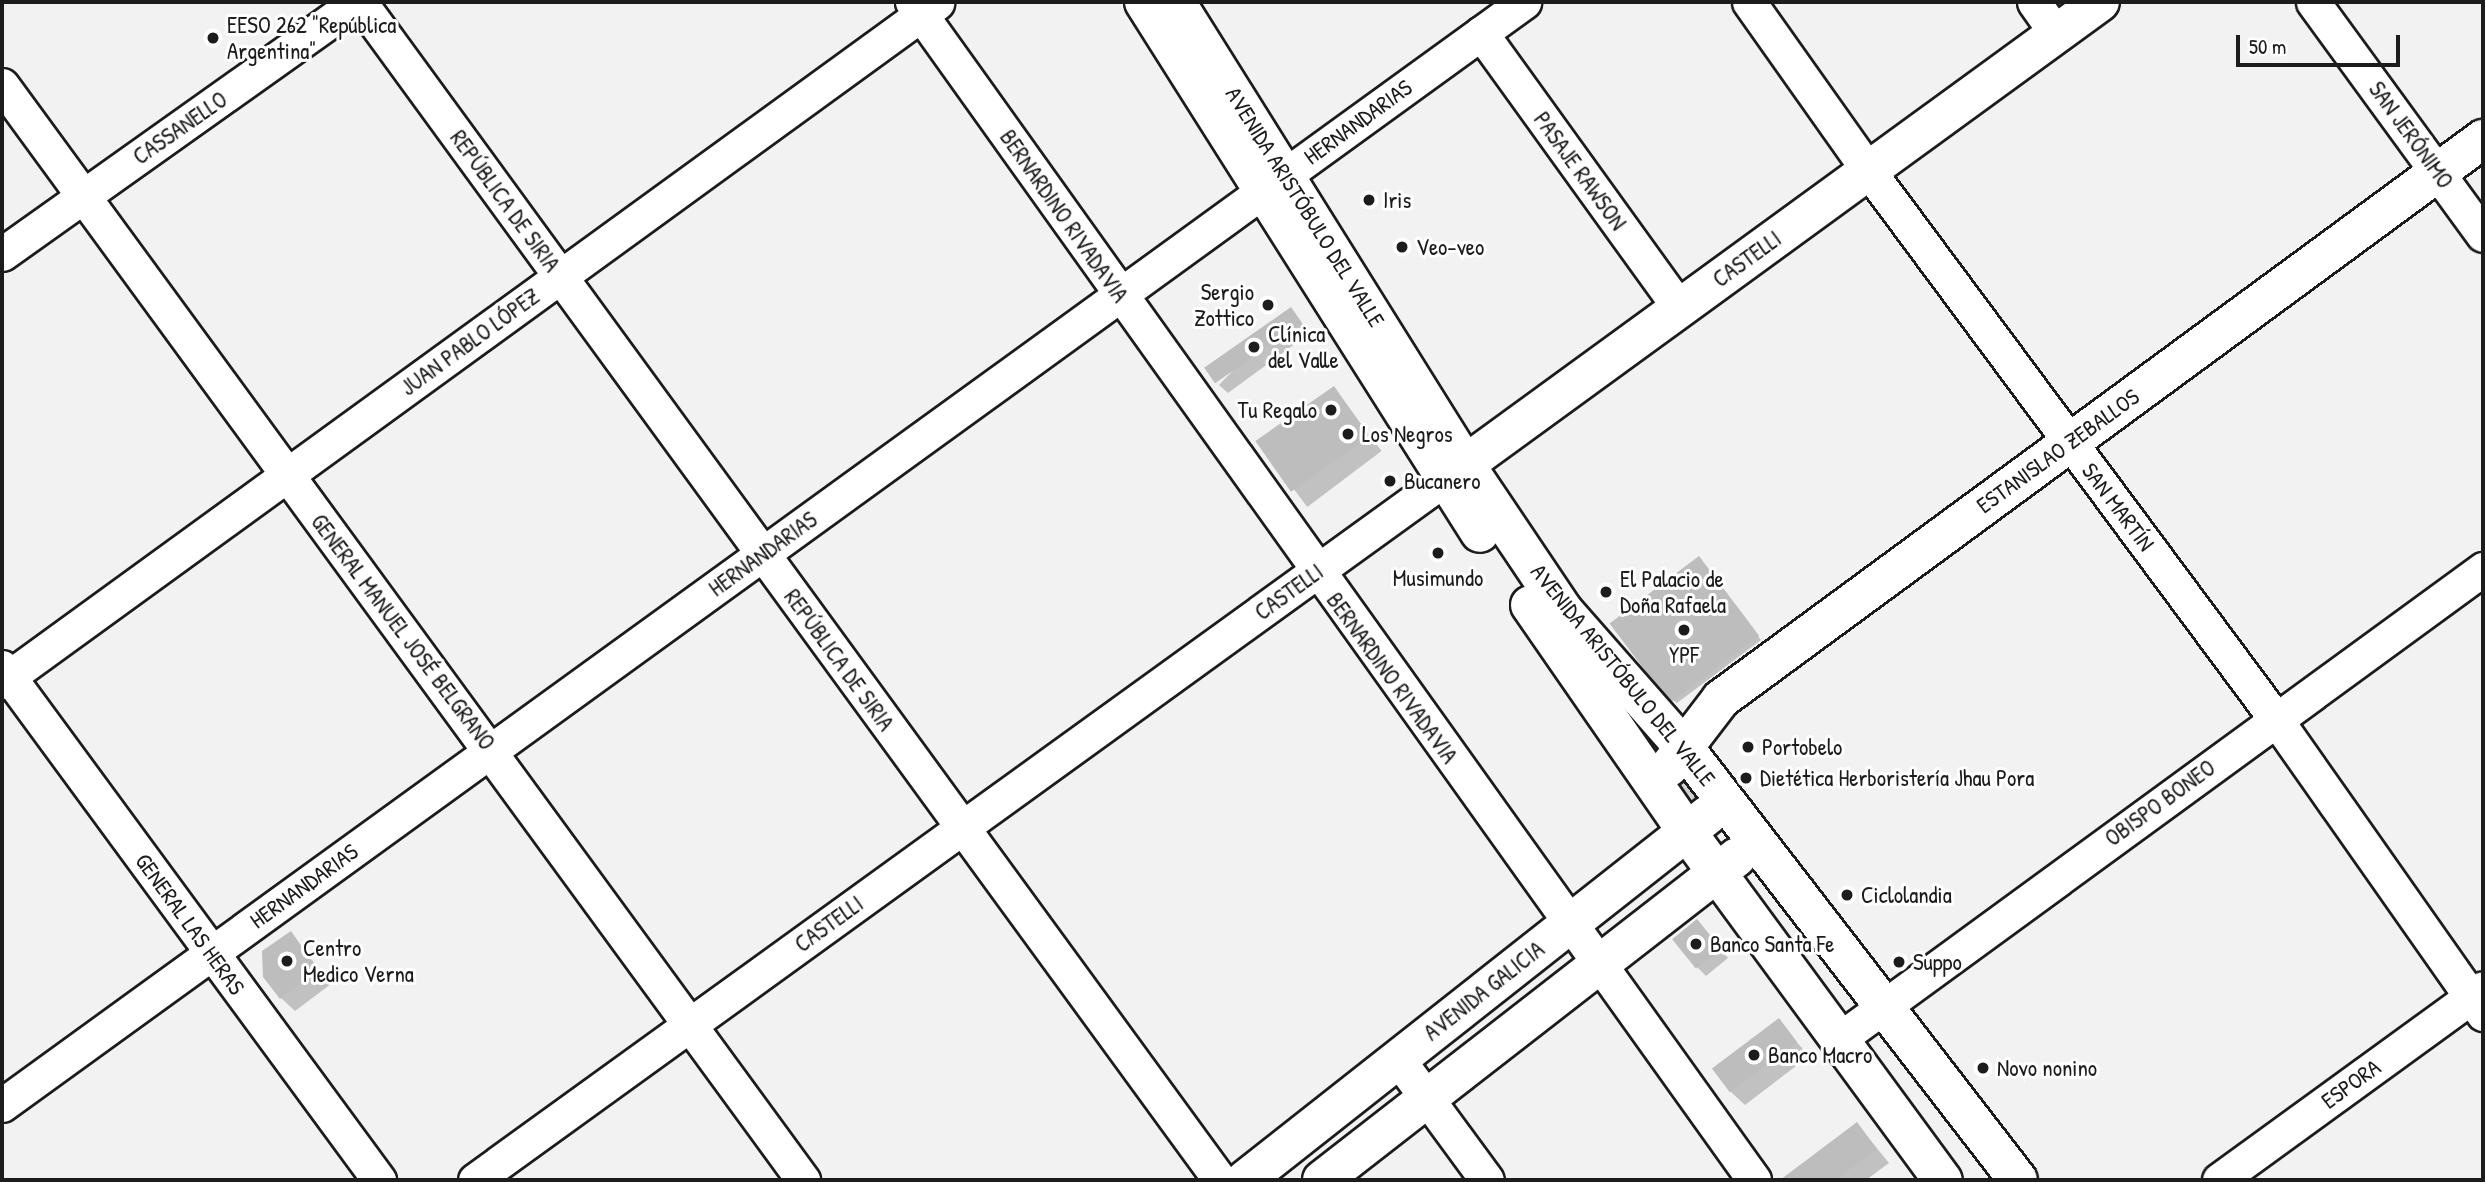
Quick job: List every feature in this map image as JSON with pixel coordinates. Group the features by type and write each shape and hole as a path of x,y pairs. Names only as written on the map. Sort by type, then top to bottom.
{"main road":[{"name":"AVENIDA ARISTÓBULO DEL VALLE","path":"1144,2 1274,184 1648,775 1838,1040 1944,1180"},
{"name":"AVENIDA ARISTÓBULO DEL VALLE","path":"1176,2 1274,184"},
{"name":"CASTELLI","path":"1454,472 2100,2"},
{"name":"ESTANISLAO ZEBALLOS","path":"1648,775 1671,766 1686,750 1721,699 2483,139"},
{"name":"AVENIDA ARISTÓBULO DEL VALLE","path":"1454,472 1563,610 1686,750 1754,843 2018,1180"},
{"name":"AVENIDA GALICIA","path":"1245,1180 1724,802"},
{"path":"1322,1180 1754,843"}],"street":[{"name":"CASSANELLO","path":"2,254 359,2"},
{"name":"REPÚBLICA DE SIRIA","path":"359,2 1220,1180"},
{"name":"HERNANDARIAS","path":"2,1105 1524,2"},
{"name":"SAN MARTÍN","path":"1749,2 1868,170 2275,718 2479,1000"},
{"path":"2034,2 2056,33"},
{"name":"SAN JERÓNIMO","path":"2314,2 2483,235"},
{"name":"JUAN PABLO LÓPEZ","path":"4,675 560,277 924,6"},
{"name":"BERNARDINO RIVADAVIA","path":"924,6 1119,293 1315,572 1754,1180"},
{"name":"PASAJE RAWSON","path":"1480,33 1679,308"},
{"name":"GENERAL MANUEL JOSÉ BELGRANO","path":"2,85 285,476 692,1024 803,1180"},
{"name":"CASTELLI","path":"475,1180 1454,472"},
{"name":"OBISPO BONEO","path":"1838,1040 2275,718 2483,569"},
{"name":"GENERAL LAS HERAS","path":"4,675 379,1180"},
{"name":"ESPORA","path":"2219,1180 2479,1000"},
{"path":"1398,1059 1486,1180"}],"shaded area":[{"path":"1681,772 1712,799 1688,817 1671,779"}],"building":[{"name":"Clínica del Valle","path":"1291,307 1302,323 1215,383 1204,368"},
{"path":"1334,386 1370,437 1291,492 1255,441"},
{"name":"YPF","path":"1699,556 1759,636 1670,703 1610,623"},
{"name":"Banco Santa Fe","path":"1697,919 1721,949 1696,969 1672,939"},
{"name":"Centro Medico Verna","path":"291,931 318,970 280,999 263,977 262,951"},
{"name":"Banco Macro","path":"1779,1018 1797,1042 1730,1093 1712,1069"},
{"path":"1857,1122 1877,1149 1835,1180 1780,1180"}],"place":[{"name":"EESO 262 \"República Argentina\"","path":"213,38"},
{"name":"Iris","path":"1369,200"},
{"name":"Veo-veo","path":"1402,247"},
{"name":"Sergio Zottico","path":"1268,305"},
{"name":"Clínica del Valle","path":"1254,347"},
{"name":"Tu Regalo","path":"1331,410"},
{"name":"Los Negros","path":"1348,434"},
{"name":"Bucanero","path":"1390,481"},
{"name":"Musimundo","path":"1438,553"},
{"name":"El Palacio de Doña Rafaela","path":"1606,592"},
{"name":"YPF","path":"1684,630"},
{"name":"Portobelo","path":"1748,747"},
{"name":"Dietética Herboristería Jhau Pora","path":"1746,778"},
{"name":"Ciclolandia","path":"1847,895"},
{"name":"Banco Santa Fe","path":"1696,944"},
{"name":"Centro Medico Verna","path":"287,961"},
{"name":"Suppo","path":"1899,962"},
{"name":"Banco Macro","path":"1754,1055"},
{"name":"Novo nonino","path":"1983,1068"}]}
